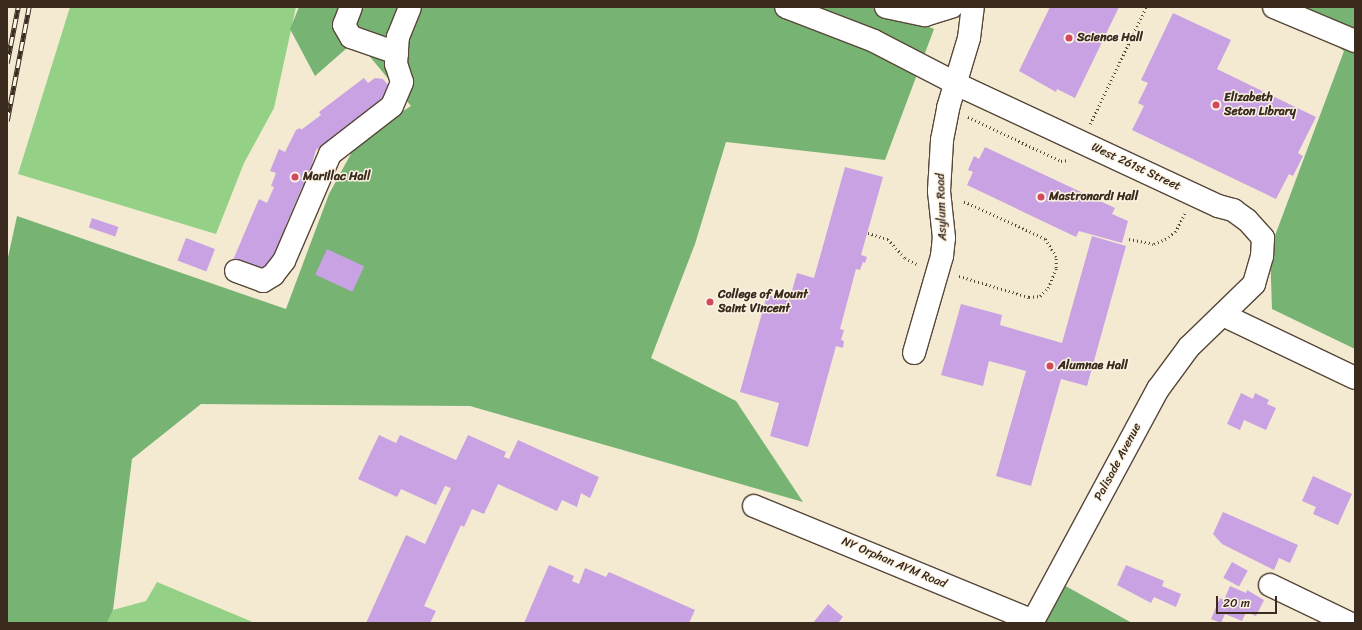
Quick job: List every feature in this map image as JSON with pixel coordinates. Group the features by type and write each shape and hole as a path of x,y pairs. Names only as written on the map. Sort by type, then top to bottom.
{"street":[{"path":"351,7 344,26 351,37 397,53"},
{"path":"236,271 263,281 273,275 284,261 330,154 385,114 399,95 402,82 396,64 398,37 410,7"},
{"name":"West 261st Street","path":"786,7 874,42 954,83 1194,194 1233,210 1247,220 1263,238 1262,256 1254,284 1223,315"},
{"path":"886,7 925,15 952,7"},
{"name":"Asylum Road","path":"914,353 938,270 944,238 939,191 942,140 954,83 969,38 973,7"},
{"path":"1274,7 1355,41"},
{"path":"1223,315 1355,378"},
{"name":"Palisade Avenue","path":"1032,622 1158,389 1172,366 1223,315"},
{"name":"NY Orphan AYM Road","path":"754,506 1032,622"},
{"path":"1270,585 1349,623"}],"path":[{"path":"948,108 1061,161 1074,157 1146,7"},
{"path":"868,233 888,239 913,263 1030,296 1040,296 1048,288 1056,268 1056,257 1045,239 939,191"},
{"path":"1129,239 1154,244 1175,232 1194,194"}],"green space":[{"path":"70,7 296,7 274,108 244,163 216,234 18,174"},
{"path":"299,7 877,7 934,29 885,160 726,142 695,244 651,358 736,401 803,502 470,406 201,404 132,459 113,610 107,623 7,623 7,262 17,216 286,309 329,194 359,139 411,106 356,40 315,76 290,29"},
{"path":"1289,7 1355,7 1355,349 1272,309 1270,249 1344,51 1287,12"},
{"path":"157,582 255,623 107,623 113,610 146,601"},
{"path":"1062,584 1132,623 1032,623"}],"building":[{"name":"Science Hall","path":"1050,7 1119,7 1075,98 1057,89 1056,92 1019,71"},
{"name":"Elizabeth Seton Library","path":"1173,13 1231,40 1217,69 1316,117 1298,153 1303,156 1293,176 1289,174 1276,199 1132,130 1144,106 1138,103 1148,83 1141,80"},
{"name":"Marillac Hall","path":"364,78 368,83 375,78 383,79 388,85 388,93 380,100 385,105 316,150 312,164 319,167 310,188 303,185 285,227 288,229 266,274 233,260 259,199 267,203 274,187 271,186 276,173 270,171 279,149 285,152 296,130 300,128 301,130 321,115 319,112"},
{"name":"Mastronardi Hall","path":"985,147 1115,208 1112,214 1128,221 1122,243 1079,231 1076,237 967,185 973,172 968,170 974,156 979,159"},
{"path":"845,167 883,177 861,255 867,257 860,270 856,269 840,329 844,330 841,340 844,341 843,348 836,346 808,447 770,436 779,403 740,392 767,295 789,301 797,273 814,278"},
{"path":"92,218 118,227 115,237 89,227"},
{"name":"Alumnae Hall","path":"1092,236 1126,246 1087,386 1061,379 1031,486 996,476 1026,371 989,361 983,386 941,375 961,304 1002,315 1000,325 1062,343"},
{"path":"186,238 215,249 206,272 177,260"},
{"path":"327,249 364,266 352,292 315,274"},
{"path":"1241,393 1253,399 1255,393 1269,400 1267,404 1276,408 1266,430 1244,420 1240,430 1227,424"},
{"path":"379,435 396,443 400,435 456,460 468,435 506,452 504,457 509,459 518,440 599,477 590,498 581,493 577,507 562,500 557,511 498,484 484,514 472,509 464,527 461,525 424,606 436,611 430,623 366,623 406,535 425,544 451,488 445,486 436,505 401,489 397,497 358,479"},
{"path":"1313,476 1352,494 1338,525 1313,514 1316,507 1302,501"},
{"path":"1223,512 1298,545 1290,563 1279,558 1274,570 1222,544 1213,534"},
{"path":"1232,562 1248,571 1239,586 1223,578"},
{"path":"549,565 574,576 572,581 579,584 585,568 606,577 609,572 695,610 689,623 524,623"},
{"path":"1126,565 1164,581 1162,586 1181,594 1176,607 1154,597 1151,603 1117,585"},
{"path":"1230,586 1246,593 1247,590 1264,600 1256,616 1246,612 1242,621 1225,614 1221,623 1211,619 1220,598 1224,600"},
{"path":"828,604 843,617 838,623 813,623"}],"railway":[{"path":"7,63 18,7"},
{"path":"7,121 29,7"}],"place":[{"name":"Science Hall","path":"1069,38"},
{"name":"Elizabeth Seton Library","path":"1216,105"},
{"name":"Marillac Hall","path":"295,177"},
{"name":"Mastronardi Hall","path":"1041,197"},
{"name":"College of Mount Saint Vincent","path":"710,302"},
{"name":"Alumnae Hall","path":"1050,366"}]}
